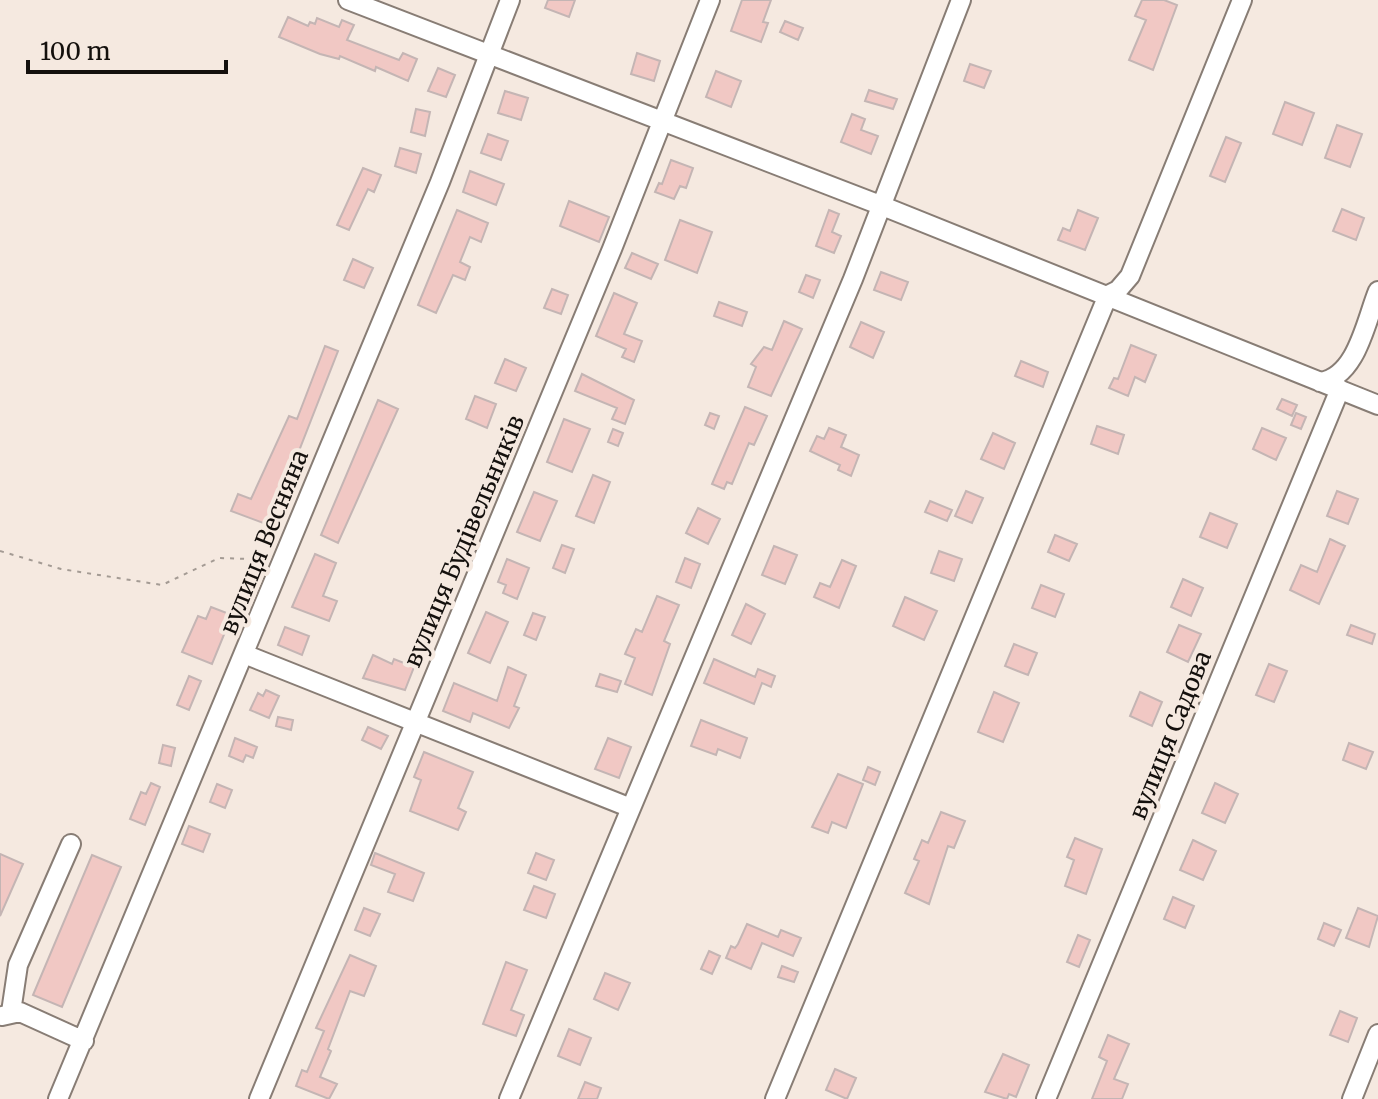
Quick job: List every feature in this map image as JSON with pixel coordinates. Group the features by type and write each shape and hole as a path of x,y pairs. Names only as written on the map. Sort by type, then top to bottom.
{"street":[{"path":"348,0 880,205 1378,405"},
{"name":"вулиця Весняна","path":"58,1099 440,182 510,0"},
{"name":"вулиця Будівельників","path":"259,1099 612,249 710,0"},
{"path":"509,1099 853,279 961,0"},
{"path":"775,1099 1108,295 1118,290 1130,276 1242,0"},
{"path":"1320,382 1334,379 1346,367 1378,291"},
{"name":"вулиця Садова","path":"1046,1099 1340,389"},
{"path":"244,654 415,719 631,808"},
{"path":"71,844 18,965 6,1014 29,1015 84,1041"},
{"path":"1352,1099 1378,1034"}],"path":[{"path":"0,551 61,569 162,585 219,558 250,559 278,572"}],"building":[{"path":"548,0 575,0 569,17 545,8"},
{"path":"742,0 771,0 763,22 768,23 761,42 731,31"},
{"path":"1142,0 1164,0 1177,5 1153,70 1129,60 1146,20 1135,16"},
{"path":"288,17 308,26 310,22 315,24 317,18 339,27 342,20 354,25 347,40 399,60 403,53 417,59 408,81 376,67 375,71 340,56 339,59 320,54 279,37"},
{"path":"785,21 803,28 798,40 780,32"},
{"path":"637,53 660,61 654,81 631,74"},
{"path":"970,64 991,71 984,88 964,81"},
{"path":"438,68 455,75 446,97 428,91"},
{"path":"716,71 741,81 731,107 706,97"},
{"path":"869,90 897,99 893,109 865,101"},
{"path":"505,91 528,98 521,120 498,113"},
{"path":"1285,102 1314,113 1302,145 1273,134"},
{"path":"416,109 430,112 425,136 411,132"},
{"path":"852,114 865,119 861,130 878,136 871,154 841,142"},
{"path":"1337,125 1362,134 1350,167 1325,158"},
{"path":"488,134 508,141 501,160 481,153"},
{"path":"1226,137 1241,143 1225,182 1210,176"},
{"path":"400,148 421,154 416,173 395,166"},
{"path":"671,160 693,168 686,188 680,186 674,199 655,192 659,183 662,184"},
{"path":"363,168 381,175 374,192 368,189 349,230 337,225"},
{"path":"470,171 504,184 496,205 463,192"},
{"path":"569,201 609,217 599,242 560,226"},
{"path":"1342,209 1364,218 1356,240 1333,231"},
{"path":"457,210 488,223 481,242 470,237 460,262 470,267 465,280 453,275 436,313 418,305"},
{"path":"829,210 839,214 832,232 841,236 834,253 816,246"},
{"path":"1078,210 1098,218 1085,250 1058,240 1063,228 1070,231"},
{"path":"680,220 712,232 697,273 665,260"},
{"path":"632,253 658,264 651,279 625,268"},
{"path":"353,259 373,268 364,288 344,280"},
{"path":"881,272 908,282 901,300 874,290"},
{"path":"806,275 820,280 813,298 799,292"},
{"path":"552,289 568,295 561,314 544,308"},
{"path":"614,293 637,303 624,334 642,341 634,362 622,357 626,349 596,336"},
{"path":"719,302 747,312 742,326 714,316"},
{"path":"784,321 802,329 771,396 748,387 756,367 751,364 764,347 772,350"},
{"path":"861,322 884,332 873,358 850,347"},
{"path":"1131,345 1156,355 1145,382 1135,377 1128,396 1109,388 1114,378 1118,379"},
{"path":"325,346 338,351 299,451 302,452 290,481 297,484 288,504 276,499 266,524 231,511 238,494 251,499 289,416 297,419"},
{"path":"505,359 526,368 516,391 495,383"},
{"path":"1021,361 1048,372 1043,387 1015,376"},
{"path":"582,374 634,400 625,424 612,419 617,408 575,391"},
{"path":"475,396 496,404 487,428 466,419"},
{"path":"1282,399 1297,405 1292,416 1277,409"},
{"path":"378,400 398,409 338,543 321,535"},
{"path":"745,407 767,416 754,445 749,443 732,484 727,482 724,489 712,484"},
{"path":"710,413 719,416 714,429 705,425"},
{"path":"1296,413 1306,417 1301,429 1291,425"},
{"path":"564,419 590,429 572,472 547,462"},
{"path":"1097,426 1124,435 1118,454 1091,444"},
{"path":"829,428 846,435 841,447 859,455 851,476 838,470 840,465 810,451 817,436 824,439"},
{"path":"1262,428 1286,438 1276,460 1253,449"},
{"path":"613,429 623,433 618,446 608,442"},
{"path":"993,433 1015,443 1004,469 981,459"},
{"path":"593,475 610,482 594,523 576,516"},
{"path":"966,491 983,498 972,523 955,516"},
{"path":"1337,491 1358,499 1348,524 1327,516"},
{"path":"534,492 557,501 540,541 517,532"},
{"path":"930,501 952,510 947,521 925,512"},
{"path":"698,508 720,519 708,544 686,533"},
{"path":"1210,513 1237,524 1227,548 1200,537"},
{"path":"1055,535 1077,544 1069,561 1048,552"},
{"path":"1330,539 1345,546 1319,604 1290,590 1301,565 1317,572"},
{"path":"562,545 574,549 565,573 553,568"},
{"path":"774,546 797,555 785,584 762,575"},
{"path":"939,551 962,559 954,581 931,573"},
{"path":"315,554 336,563 323,596 337,601 329,621 292,607"},
{"path":"685,558 700,564 691,588 676,582"},
{"path":"507,559 529,568 517,599 503,593 506,585 498,582"},
{"path":"842,560 856,566 839,608 814,597 820,583 830,587"},
{"path":"1183,579 1203,588 1191,616 1171,607"},
{"path":"1041,585 1064,594 1055,617 1032,608"},
{"path":"657,596 679,605 664,641 670,644 652,695 625,684 635,658 625,654 636,629 642,632"},
{"path":"905,597 937,611 924,640 893,626"},
{"path":"746,604 765,614 751,644 732,635"},
{"path":"211,607 232,615 212,664 182,652 198,616 206,619"},
{"path":"486,612 508,622 490,663 468,653"},
{"path":"533,613 545,617 536,640 524,635"},
{"path":"1179,625 1201,634 1188,662 1167,652"},
{"path":"1351,625 1375,634 1372,644 1347,635"},
{"path":"285,627 309,636 302,655 278,645"},
{"path":"1014,644 1037,653 1028,675 1005,666"},
{"path":"373,655 392,664 394,659 414,667 405,690 363,678"},
{"path":"714,659 755,677 758,669 775,676 771,687 762,683 754,704 704,683"},
{"path":"1269,664 1287,671 1274,702 1256,695"},
{"path":"508,667 526,675 514,706 519,708 509,728 473,713 470,722 443,711 454,683 497,701"},
{"path":"600,674 621,681 617,692 596,686"},
{"path":"189,676 201,681 189,710 177,705"},
{"path":"266,690 279,696 269,718 250,710 258,693 263,696"},
{"path":"994,692 1019,703 1003,742 978,732"},
{"path":"1140,692 1162,702 1152,726 1130,716"},
{"path":"278,717 293,720 291,730 276,726"},
{"path":"701,720 747,738 740,758 718,749 716,755 691,746"},
{"path":"368,727 388,736 381,749 362,740"},
{"path":"235,738 257,747 253,758 246,755 243,762 229,756"},
{"path":"608,738 631,747 619,778 595,769"},
{"path":"1349,743 1373,752 1366,769 1343,760"},
{"path":"163,745 175,748 171,766 159,763"},
{"path":"424,752 473,772 458,808 466,812 458,830 410,811 421,780 414,777"},
{"path":"868,767 880,772 875,785 863,780"},
{"path":"838,774 863,784 846,828 832,822 828,833 812,827"},
{"path":"151,783 160,787 145,825 130,819 141,792 146,794"},
{"path":"1215,783 1238,794 1225,823 1202,813"},
{"path":"217,784 232,790 225,808 210,802"},
{"path":"941,812 965,821 954,848 948,846 929,904 905,893 919,861 914,859 922,840 928,843"},
{"path":"189,826 210,834 203,852 182,844"},
{"path":"1075,838 1102,849 1086,894 1065,886 1074,860 1067,857"},
{"path":"1193,840 1216,851 1203,880 1180,870"},
{"path":"375,853 424,873 413,901 388,892 395,874 371,865"},
{"path":"536,853 554,860 546,880 528,873"},
{"path":"0,854 23,864 0,916"},
{"path":"92,855 121,867 62,1007 33,995"},
{"path":"534,886 555,894 546,918 524,910"},
{"path":"1173,897 1194,906 1185,928 1164,919"},
{"path":"364,908 380,914 370,936 355,930"},
{"path":"1358,908 1378,916 1369,947 1346,938"},
{"path":"1324,923 1341,930 1334,946 1318,939"},
{"path":"747,924 778,937 781,930 801,938 793,956 762,943 751,969 726,958 731,946 735,948 738,944"},
{"path":"1078,935 1090,940 1079,967 1067,962"},
{"path":"709,951 720,956 712,974 701,969"},
{"path":"350,955 376,966 364,996 350,991 328,1049 331,1051 320,1077 337,1084 329,1099 296,1086 302,1070 307,1072 324,1031 316,1028"},
{"path":"506,962 527,970 511,1010 524,1015 516,1036 483,1024"},
{"path":"782,966 798,972 794,982 778,977"},
{"path":"605,973 630,983 618,1010 594,999"},
{"path":"1340,1011 1357,1018 1348,1042 1330,1035"},
{"path":"569,1029 591,1038 580,1065 558,1056"},
{"path":"1108,1035 1129,1044 1114,1079 1128,1084 1122,1099 1092,1099 1107,1061 1099,1057"},
{"path":"1003,1054 1029,1065 1016,1097 1009,1094 1007,1099 985,1092"},
{"path":"835,1069 856,1078 847,1099 826,1090"},
{"path":"585,1082 601,1088 597,1099 578,1099"}]}
